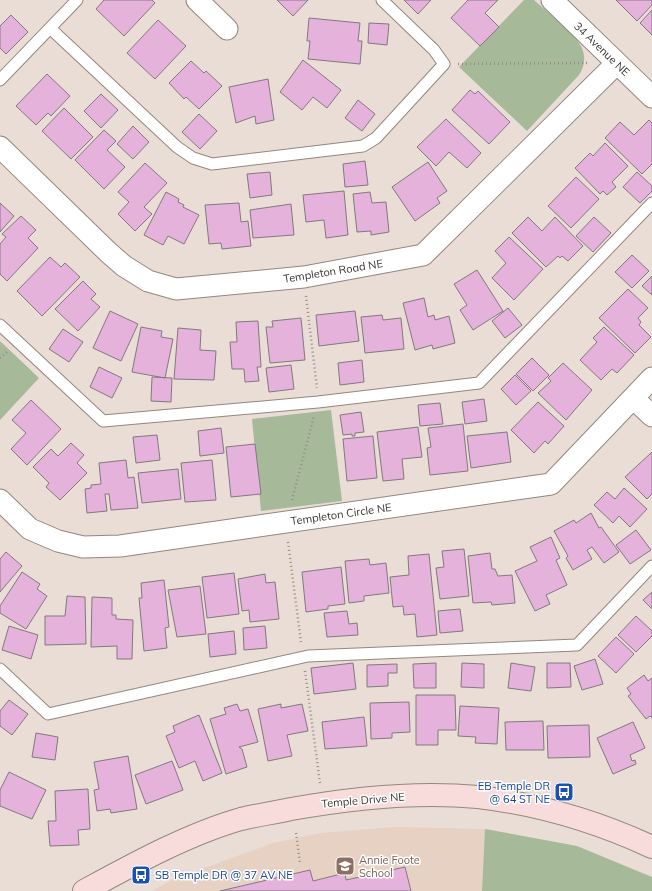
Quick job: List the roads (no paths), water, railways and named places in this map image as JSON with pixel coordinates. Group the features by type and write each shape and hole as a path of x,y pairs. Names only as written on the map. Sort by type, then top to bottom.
{"street":[{"path":"197,0 227,29"},
{"name":"34 Avenue NE","path":"552,0 652,97"},
{"name":"Templeton Road NE","path":"0,147 109,253 124,266 148,281 176,288 304,277 423,255 617,63"},
{"name":"Templeton Circle NE","path":"0,500 30,529 58,541 83,547 120,546 551,484 652,378"},
{"path":"633,398 652,416"},
{"name":"Temple Drive NE","path":"84,891 120,871 189,839 241,819 323,803 370,798 427,796 478,797 541,809 601,826 651,844"}],"lane":[{"path":"0,80 77,0"},
{"path":"51,28 178,147 193,158 212,164 363,146 376,138 444,64 434,50 382,0"},
{"path":"0,325 103,421 318,402 479,383 652,203"},
{"path":"0,670 48,714 308,656 577,645 652,566"}],"place":[{"name":"EB Temple DR @ 64 ST NE","path":"564,792"},
{"name":"Annie Foote School","path":"345,866"},
{"name":"SB Temple DR @ 37 AV NE","path":"141,875"}]}
